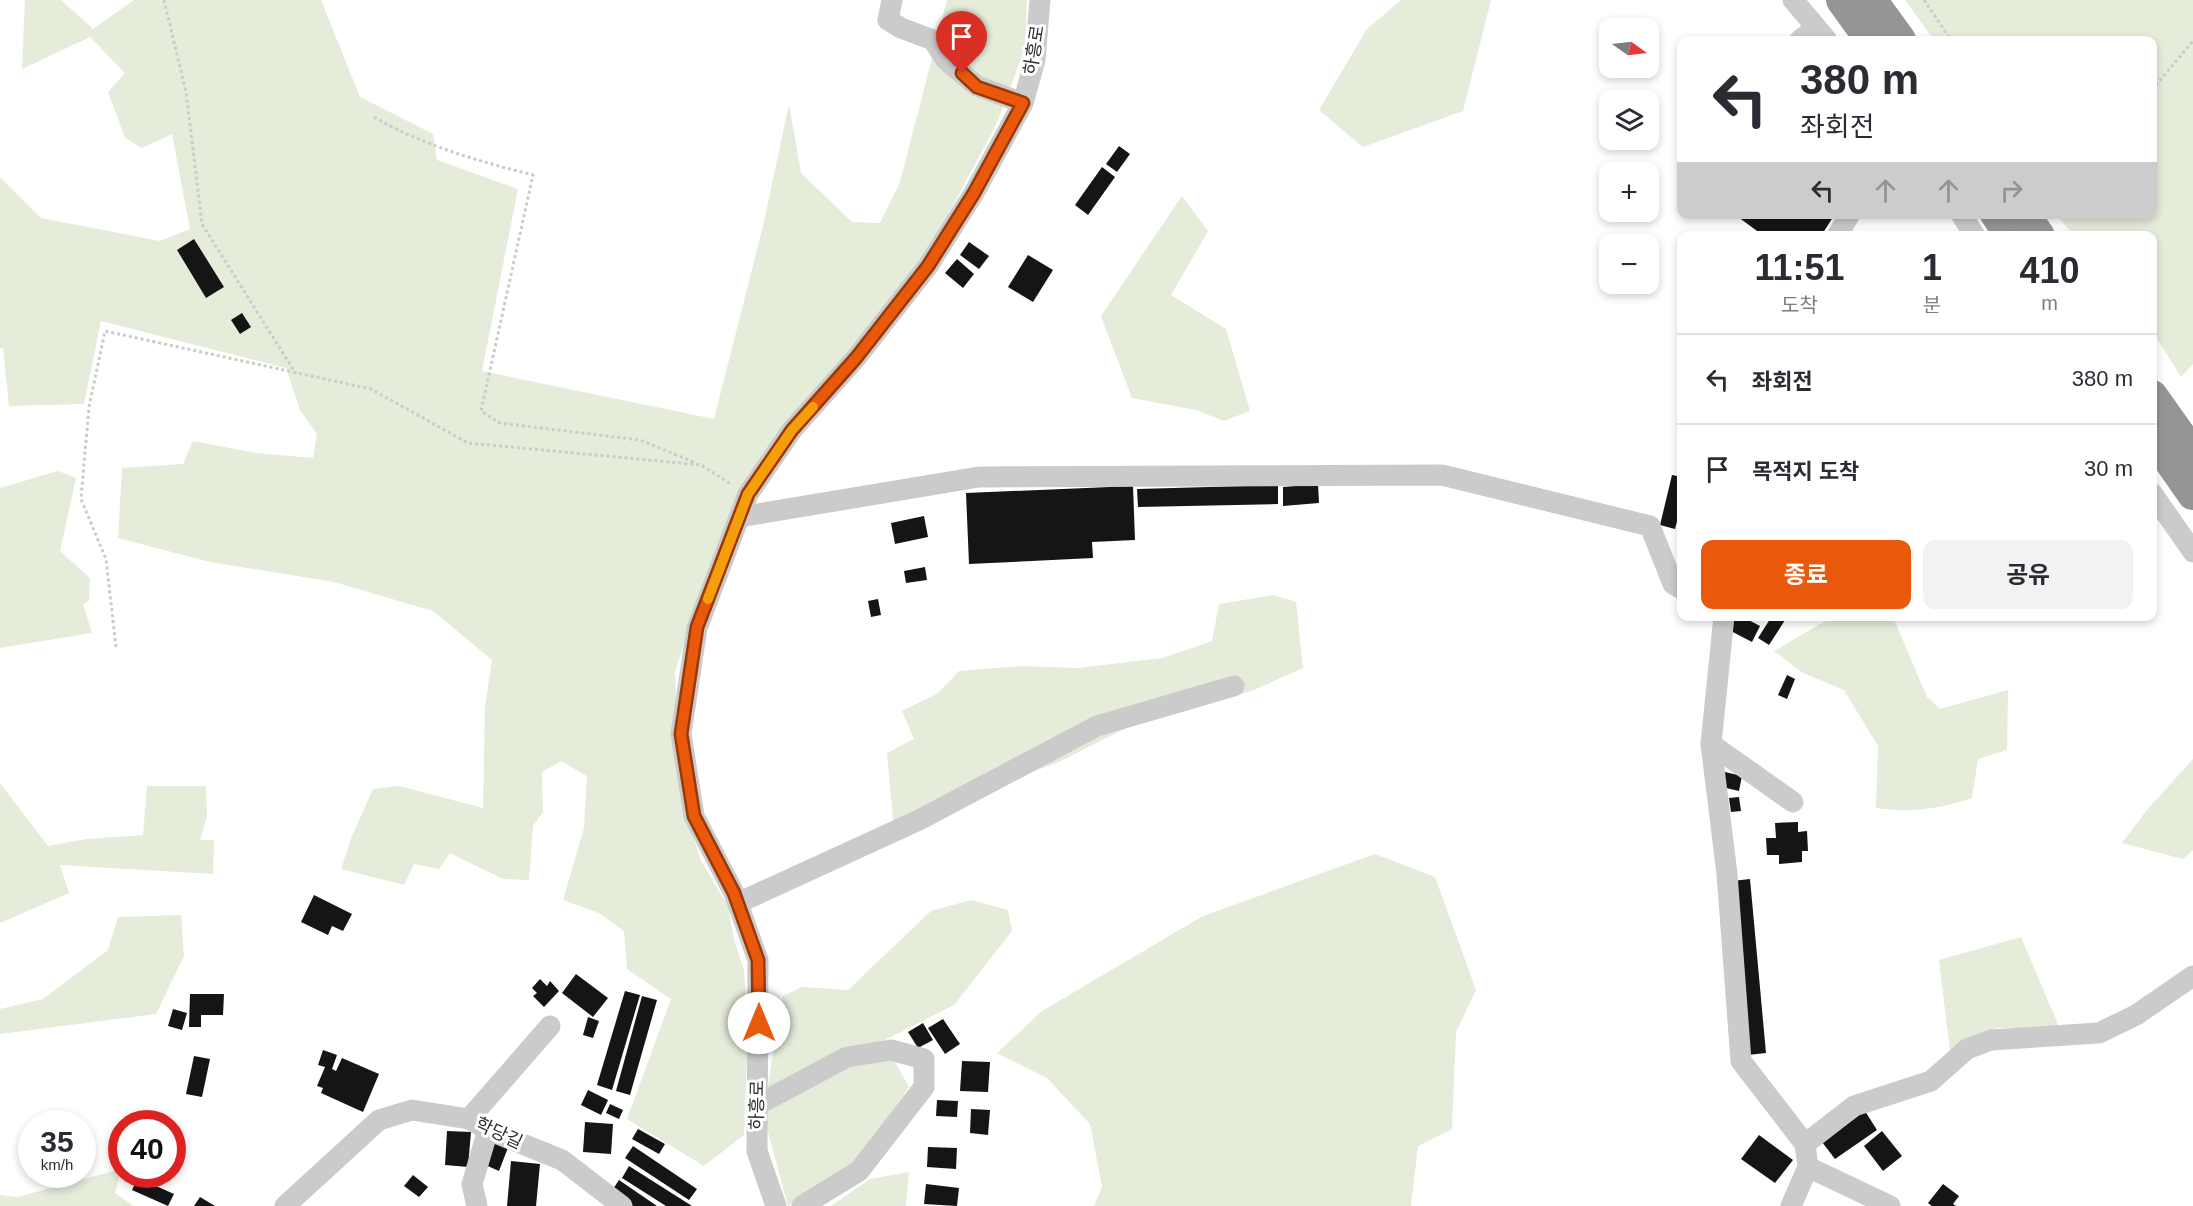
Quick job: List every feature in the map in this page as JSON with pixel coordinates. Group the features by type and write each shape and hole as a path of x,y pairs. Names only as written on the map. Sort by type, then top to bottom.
{"highway":[{"path":"1842,0 1868,36"},
{"path":"1871,0 1897,36"},
{"path":"2157,403 2193,454"},
{"path":"2157,442 2193,494"}],"street":[{"path":"892,0 888,20 901,28 933,40 946,60 977,87 1023,103"},
{"name":"하흥로","path":"776,1206 757,1151 758,960 738,903 694,816 681,734 697,627 748,494 792,430 856,358 928,266 974,193 1023,103 1035,60 1040,0"},
{"path":"1793,0 1815,36"},
{"path":"739,517 979,477 1442,476 1650,526 1673,584 1677,586"},
{"path":"2157,500 2193,552"},
{"path":"1723,621 1711,744 1727,874 1742,1061 1805,1144 1808,1167 1791,1206"},
{"path":"738,903 919,820 1097,726 1234,686"},
{"path":"1711,744 1793,802"},
{"path":"1805,1144 1854,1106 1931,1081 1967,1049 1991,1040 2099,1033 2136,1015 2193,976"},
{"path":"468,1119 550,1026"},
{"path":"757,1106 847,1058 891,1050 924,1059 924,1088 859,1171 802,1206"},
{"name":"학당길","path":"285,1206 379,1120 411,1110 468,1119 488,1131 562,1160 622,1206"},
{"path":"477,1206 472,1184 488,1131"},
{"path":"1808,1167 1890,1206"}],"path":[{"path":"164,0 186,92 202,224 297,375"},
{"path":"1924,0 1948,36"},
{"path":"2157,84 2193,41"},
{"path":"374,117 397,131 457,155 533,175 481,411 500,423 640,440 701,465 748,494"},
{"path":"116,647 106,559 81,499 89,407 105,331 297,375 371,389 468,443 701,465"}],"green space":[{"path":"25,0 61,0 93,29 134,0 321,0 360,97 433,134 437,160 518,189 482,371 714,419 763,226 789,104 801,173 852,222 880,223 900,182 947,0 1027,0 1025,48 997,123 934,241 707,572 675,672 680,793 701,861 728,906 734,940 744,970 748,1026 744,1135 704,1166 627,1119 671,999 627,969 624,931 599,913 563,900 584,828 587,776 561,761 542,772 543,812 533,826 529,880 503,879 450,853 439,869 414,864 404,885 341,869 352,836 373,789 399,786 483,808 485,706 492,660 433,611 334,582 210,562 118,538 122,468 183,464 193,441 256,453 313,458 317,434 300,410 286,368 101,321 84,404 9,406 3,348 0,348 0,177 41,218 160,241 190,229 172,134 142,148 125,138 108,92 125,73 90,37 22,69"},
{"path":"1401,0 1491,0 1463,111 1363,147 1319,110 1367,29"},
{"path":"1905,0 2193,0 2193,364 2181,377 2157,338 2157,231 2070,231 2060,219 2157,219 2157,36 1931,36"},
{"path":"1182,196 1208,231 1171,295 1226,329 1250,411 1224,421 1196,410 1132,398 1101,316"},
{"path":"58,471 76,478 60,551 90,578 89,601 83,604 92,633 0,648 0,488"},
{"path":"1273,595 1296,602 1303,668 1254,690 1126,728 1057,763 893,821 887,753 914,739 902,711 937,694 959,671 1022,666 1078,668 1162,658 1212,641 1219,604"},
{"path":"1825,621 1895,621 1927,697 1940,709 2008,690 2007,750 1978,759 1972,798 1925,809 1876,808 1878,746 1844,690 1803,673 1774,651"},
{"path":"2193,759 2193,850 2183,859 2122,843 2147,810"},
{"path":"0,783 48,846 86,839 143,835 147,786 206,786 207,816 200,840 214,840 213,874 60,865 69,893 0,923"},
{"path":"1375,854 1435,877 1476,990 1456,1032 1452,1129 1418,1146 1411,1206 1094,1206 1102,1187 1090,1124 1047,1078 997,1053 1042,1011 1203,916"},
{"path":"971,900 1008,910 1012,931 954,1005 883,1041 909,1087 854,1167 788,1206 763,1114 783,996 802,987 848,990 931,911"},
{"path":"181,915 184,956 156,1014 0,1034 0,1009 43,999 108,950 118,917"},
{"path":"2021,937 2060,1029 1997,1028 1950,1051 1939,960"},
{"path":"909,1172 906,1206 831,1206 870,1179"},
{"path":"108,1173 108,1188 116,1188 115,1193 134,1206 0,1206 0,1195 18,1197 51,1188 96,1188 96,1176"}],"building":[{"path":"1119,146 1130,154 1117,172 1106,164"},
{"path":"1102,167 1115,177 1088,215 1075,205"},
{"path":"1741,219 1832,219 1824,231 1757,231"},
{"path":"194,239 224,287 206,298 177,250"},
{"path":"969,242 989,256 979,269 960,255"},
{"path":"1028,255 1053,270 1033,302 1008,287"},
{"path":"957,259 974,274 963,288 945,273"},
{"path":"242,313 251,327 240,334 231,320"},
{"path":"1672,475 1677,476 1675,529 1660,525"},
{"path":"1318,484 1319,503 1283,506 1283,487"},
{"path":"1278,485 1278,504 1138,507 1137,489"},
{"path":"1133,486 1135,540 1092,542 1093,558 969,564 966,493"},
{"path":"924,516 928,537 895,544 891,523"},
{"path":"925,567 927,580 906,583 904,571"},
{"path":"878,599 881,615 871,617 868,601"},
{"path":"1731,621 1750,621 1760,626 1752,642 1727,629"},
{"path":"1769,621 1784,621 1769,645 1758,638"},
{"path":"1787,675 1795,679 1787,699 1778,695"},
{"path":"1725,772 1742,776 1739,791 1722,787"},
{"path":"1739,797 1741,811 1731,812 1729,798"},
{"path":"1798,822 1798,832 1807,831 1808,851 1802,851 1802,862 1779,864 1779,855 1767,855 1766,838 1776,838 1775,823"},
{"path":"1750,879 1766,1053 1748,1055 1732,881"},
{"path":"314,895 352,914 343,931 332,926 328,935 301,922"},
{"path":"576,974 608,998 593,1017 562,993"},
{"path":"540,979 547,986 550,981 559,991 544,1007 533,996 537,993 532,988"},
{"path":"625,991 640,995 612,1090 597,1085"},
{"path":"190,994 224,994 223,1015 201,1015 201,1027 189,1027"},
{"path":"642,996 657,1000 630,1095 616,1091"},
{"path":"173,1009 187,1013 182,1030 168,1026"},
{"path":"588,1017 599,1021 593,1038 583,1035"},
{"path":"943,1019 960,1044 945,1054 928,1028"},
{"path":"923,1023 933,1040 918,1048 908,1032"},
{"path":"323,1050 337,1055 332,1069 336,1071 342,1058 379,1074 363,1112 321,1093 323,1088 317,1086 325,1067 318,1065"},
{"path":"194,1056 210,1059 202,1097 186,1094"},
{"path":"962,1061 990,1062 988,1092 960,1091"},
{"path":"588,1090 608,1100 601,1115 581,1105"},
{"path":"937,1100 958,1101 957,1117 936,1116"},
{"path":"610,1104 623,1110 619,1119 606,1113"},
{"path":"971,1109 990,1110 988,1135 970,1133"},
{"path":"1865,1111 1877,1130 1835,1159 1822,1142"},
{"path":"585,1122 613,1124 611,1154 583,1152"},
{"path":"638,1129 665,1144 659,1154 632,1139"},
{"path":"447,1131 471,1132 468,1167 445,1165"},
{"path":"1882,1131 1902,1156 1883,1171 1864,1146"},
{"path":"1759,1135 1793,1160 1775,1183 1741,1159"},
{"path":"493,1139 509,1145 499,1171 483,1164"},
{"path":"633,1146 697,1189 689,1200 625,1158"},
{"path":"928,1147 957,1148 956,1169 927,1167"},
{"path":"511,1161 540,1164 536,1206 507,1206"},
{"path":"629,1166 692,1206 666,1206 622,1178"},
{"path":"413,1175 428,1187 419,1197 404,1186"},
{"path":"619,1180 657,1206 632,1206 611,1192"},
{"path":"926,1184 959,1188 957,1206 924,1204"},
{"path":"1943,1184 1959,1196 1953,1204 1956,1206 1932,1206 1928,1203"},
{"path":"133,1188 160,1188 174,1194 168,1206 132,1190"},
{"path":"200,1197 215,1206 194,1206"}],"slow traffic":[{"path":"708,599 748,494 792,430 813,407"}],"route":[{"path":"759,1023 758,960 734,893 694,816 681,734 697,627 748,494 792,430 856,358 928,266 974,193 1023,103 977,87 962,73"}]}
